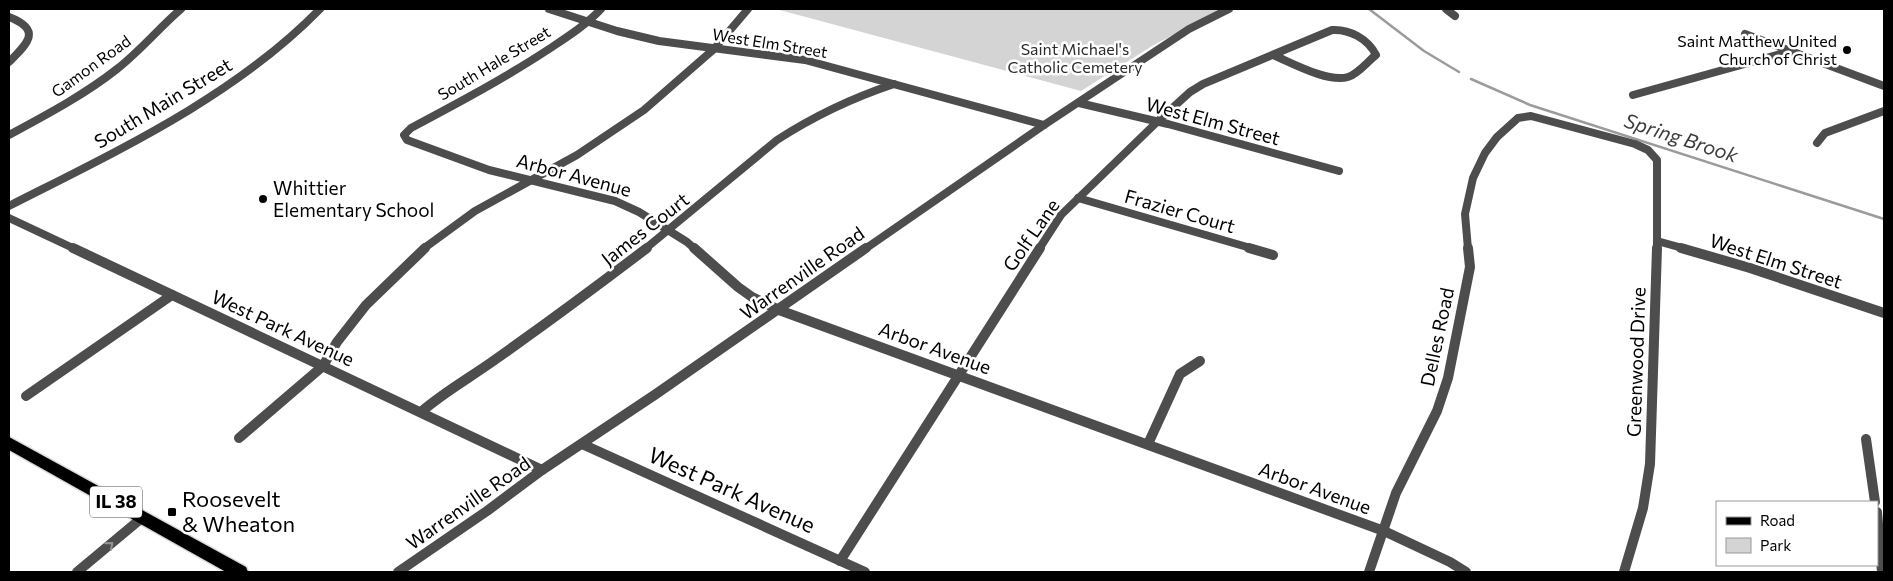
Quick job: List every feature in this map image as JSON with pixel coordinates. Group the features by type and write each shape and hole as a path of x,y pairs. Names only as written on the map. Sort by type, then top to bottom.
{"main road":[{"name":"IL 38","path":"9,443 240,572"}],"street":[{"name":"Gamon Road","path":"9,135 73,99 105,77 130,57 181,9"},
{"name":"South Main Street","path":"9,206 124,147 202,101 277,48 320,9"},
{"name":"West Elm Street","path":"549,9 645,38 805,60 1044,125"},
{"name":"South Hale Street","path":"407,140 404,135 411,128 504,77 588,21 601,9"},
{"path":"239,438 324,366 337,342 366,305 429,244 475,211 577,155 623,126 675,86 714,49 748,9"},
{"name":"Warrenville Road","path":"398,572 487,512 542,470 779,310 1044,125 1189,29 1229,9"},
{"path":"1446,9 1455,16"},
{"path":"9,17 25,25 29,34 28,43 9,62"},
{"name":"Golf Lane","path":"840,561 1061,215 1157,122 1190,92 1203,84 1332,30 1342,29 1351,32 1373,49 1376,55 1350,77 1344,79 1332,78 1273,55"},
{"path":"1745,34 1884,86"},
{"path":"1634,95 1791,51"},
{"name":"James Court","path":"421,412 436,399 559,315 670,230 777,140 833,106 894,84"},
{"name":"West Elm Street","path":"1078,103 1157,122 1339,171"},
{"path":"1817,143 1825,133 1884,111"},
{"name":"Delles Road","path":"1369,572 1396,493 1437,411 1448,378 1470,266 1465,214 1473,178 1485,153 1511,123 1525,117 1537,117 1626,141 1651,152"},
{"name":"Arbor Avenue","path":"407,140 469,164 615,201 647,216 670,230 687,242 738,287 752,297 779,310 1384,531 1450,562 1466,572"},
{"name":"Greenwood Drive","path":"1624,572 1642,508 1650,464 1657,241 1657,160 1651,152"},
{"name":"Frazier Court","path":"1078,198 1273,255"},
{"name":"West Park Avenue","path":"9,218 542,470"},
{"name":"West Elm Street","path":"1657,241 1750,268 1884,313"},
{"path":"26,396 172,295"},
{"path":"1148,444 1180,374 1200,361"},
{"path":"1866,440 1875,501"},
{"name":"West Park Avenue","path":"582,444 865,572"},
{"path":"77,572 143,517"},
{"path":"1878,524 1882,572"}],"green space":[{"name":"Saint Michael's Catholic Cemetery","path":"776,9 1222,9 1152,46 1081,91"}],"waterway":[{"name":"Spring Brook","path":"1369,9 1424,51 1459,72"},
{"name":"Spring Brook","path":"1471,79 1530,105 1884,219"}],"place":[{"name":"Saint Matthew United Church of Christ","path":"1847,50"},
{"name":"Whittier Elementary School","path":"263,199"},
{"name":"Roosevelt & Wheaton","path":"172,512"}]}
